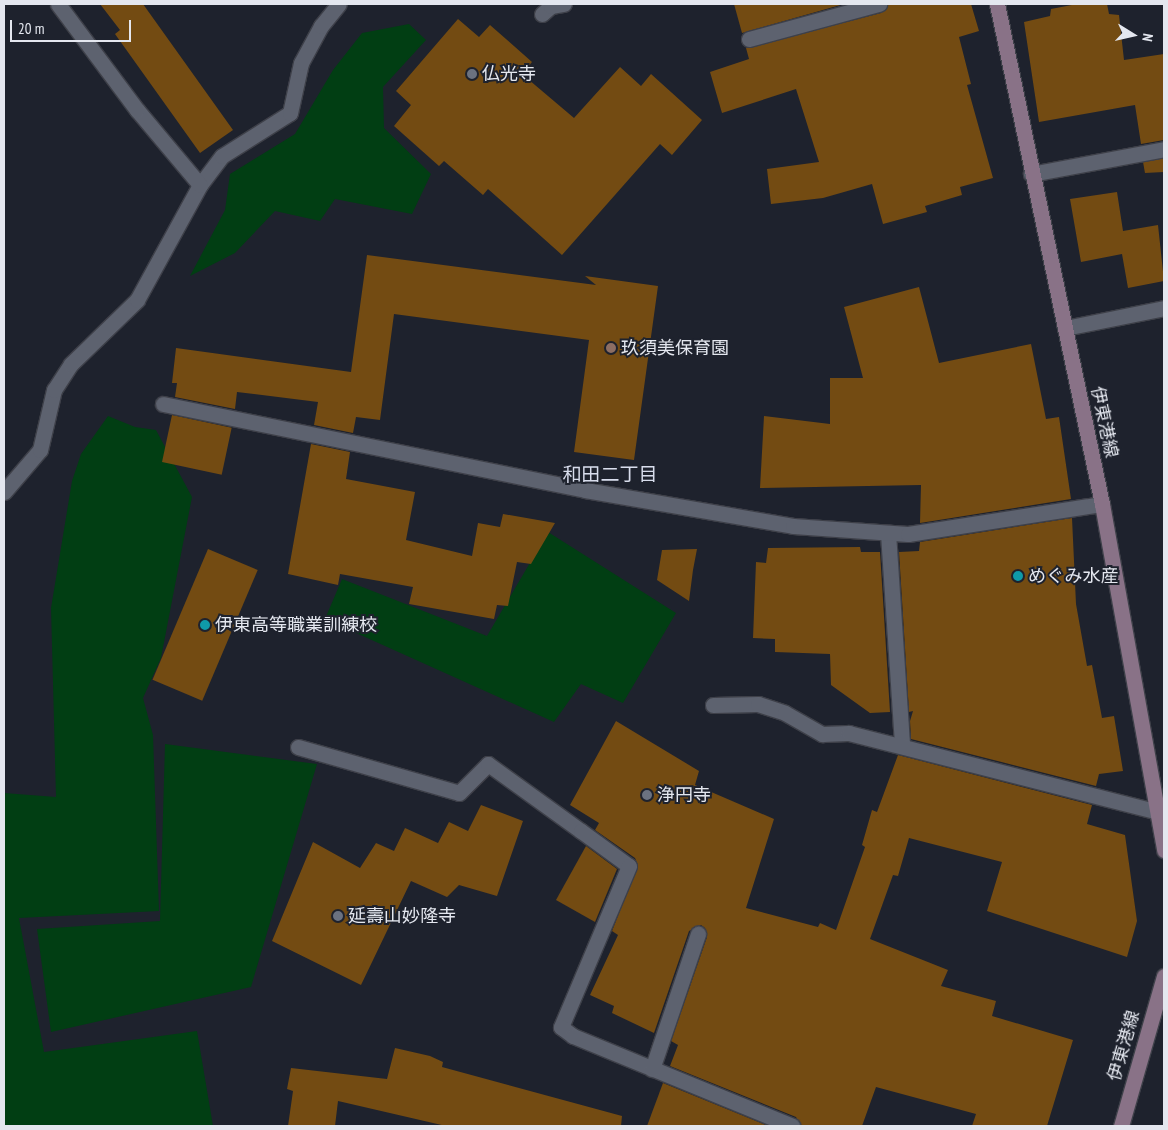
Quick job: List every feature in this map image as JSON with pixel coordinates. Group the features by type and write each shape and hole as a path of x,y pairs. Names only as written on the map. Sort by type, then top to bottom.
{"main road":[{"name":"伊東港線","path":"997,4 1031,174 1066,328 1102,504 1163,840"},
{"name":"伊東港線","path":"1121,1126 1164,976"}],"street":[{"path":"58,4 137,110 200,185"},
{"path":"4,492 40,450 54,390 72,364 137,300 200,185 222,156 290,113 302,63 321,26 339,4"},
{"path":"542,14 551,6 564,4"},
{"path":"749,39 879,4"},
{"path":"1031,174 1164,149"},
{"path":"1066,328 1164,308"},
{"path":"163,404 585,490 793,526 908,534 1102,504"},
{"path":"888,532 902,746"},
{"path":"713,705 758,704 785,713 822,734 849,733 1158,812"},
{"path":"298,747 460,793 488,764 629,866 561,1026 573,1036 792,1126"},
{"path":"652,1069 698,934"}],"green space":[{"path":"409,24 426,40 383,87 384,128 431,174 412,214 335,199 320,221 275,211 235,253 190,276 225,210 230,174 295,134 333,70 362,33"},
{"path":"108,416 135,427 156,430 192,497 161,658 143,698 153,735 159,911 19,918 44,1052 197,1031 213,1126 4,1126 4,793 56,797 51,608 72,481 81,454"},
{"path":"548,532 676,613 623,703 581,684 554,722 325,619 342,579 487,636"},
{"path":"165,744 317,764 251,987 51,1032 37,929 160,921"}],"building":[{"path":"100,4 143,4 233,130 200,153 115,34 120,30"},
{"path":"734,4 844,4 742,33"},
{"path":"888,4 971,4 979,31 959,37 971,84 967,85 993,178 960,187 962,195 925,206 927,212 883,224 872,184 823,198 771,204 767,169 819,162 796,89 722,113 710,72 749,59 746,48 881,13"},
{"path":"1077,4 1107,4 1109,14 1119,15 1124,60 1164,54 1164,140 1141,144 1135,105 1039,122 1024,22 1050,16 1051,9"},
{"path":"458,19 479,37 490,25 532,62 522,74 574,118 620,67 641,86 651,74 702,120 672,155 660,144 562,255 488,189 483,195 444,161 439,166 394,126 411,105 396,91"},
{"path":"1164,158 1164,172 1145,173 1143,162"},
{"path":"1117,192 1123,231 1158,225 1164,281 1128,288 1122,254 1081,262 1070,199"},
{"path":"367,255 596,285 585,276 658,286 634,460 574,452 589,340 394,314 380,420 356,417 353,433 314,425 318,402 237,392 235,409 175,397 177,383 172,383 176,348 351,372"},
{"path":"919,287 939,363 1031,344 1046,419 1059,417 1071,499 920,523 921,485 760,488 764,416 830,424 830,378 863,378 844,307"},
{"path":"172,415 232,428 222,475 162,462"},
{"path":"311,444 350,452 346,479 415,492 406,540 472,556 478,523 500,527 503,514 555,523 531,564 517,562 508,606 497,605 494,619 409,604 413,587 340,574 338,585 288,574"},
{"path":"1072,518 1076,604 1087,666 1092,665 1102,718 1114,716 1123,771 1099,774 1096,786 911,739 910,721 913,711 909,712 899,552 919,551 920,542"},
{"path":"860,547 861,552 880,552 890,712 870,713 831,685 830,654 775,652 775,639 753,638 756,562 766,563 768,548"},
{"name":"伊東高等職業訓練校","path":"208,549 258,570 202,701 153,680"},
{"path":"697,549 689,601 657,580 662,550"},
{"path":"616,721 699,771 695,785 774,819 746,908 818,927 820,923 836,930 865,847 862,845 872,810 877,812 898,755 1092,805 1087,824 1125,835 1137,921 1127,957 987,911 1002,862 909,838 898,876 893,875 870,939 948,970 941,986 996,1001 992,1016 1073,1040 1047,1126 972,1126 976,1114 876,1087 862,1126 801,1126 796,1117 670,1066 678,1045 671,1041 707,937 705,928 701,925 689,931 654,1033 612,1013 614,1006 590,995 618,935 612,931 638,865 635,858 595,830 599,823 570,805"},
{"path":"481,805 523,821 497,896 459,885 447,897 411,881 361,985 272,941 313,842 360,868 376,843 394,851 405,828 438,843 449,822 468,831"},
{"path":"586,846 617,869 595,922 556,900"},
{"path":"395,1048 430,1056 443,1062 442,1067 622,1116 621,1126 446,1126 338,1101 335,1126 288,1126 293,1091 287,1089 291,1068 387,1079"},
{"path":"663,1083 768,1126 647,1126"}],"place":[{"name":"仏光寺","path":"472,74"},
{"name":"玖須美保育園","path":"611,348"},
{"name":"めぐみ水産","path":"1018,576"},
{"name":"伊東高等職業訓練校","path":"205,625"},
{"name":"浄円寺","path":"647,795"},
{"name":"延壽山妙隆寺","path":"338,916"}],"district":[{"name":"和田二丁目","path":"610,475"}]}
